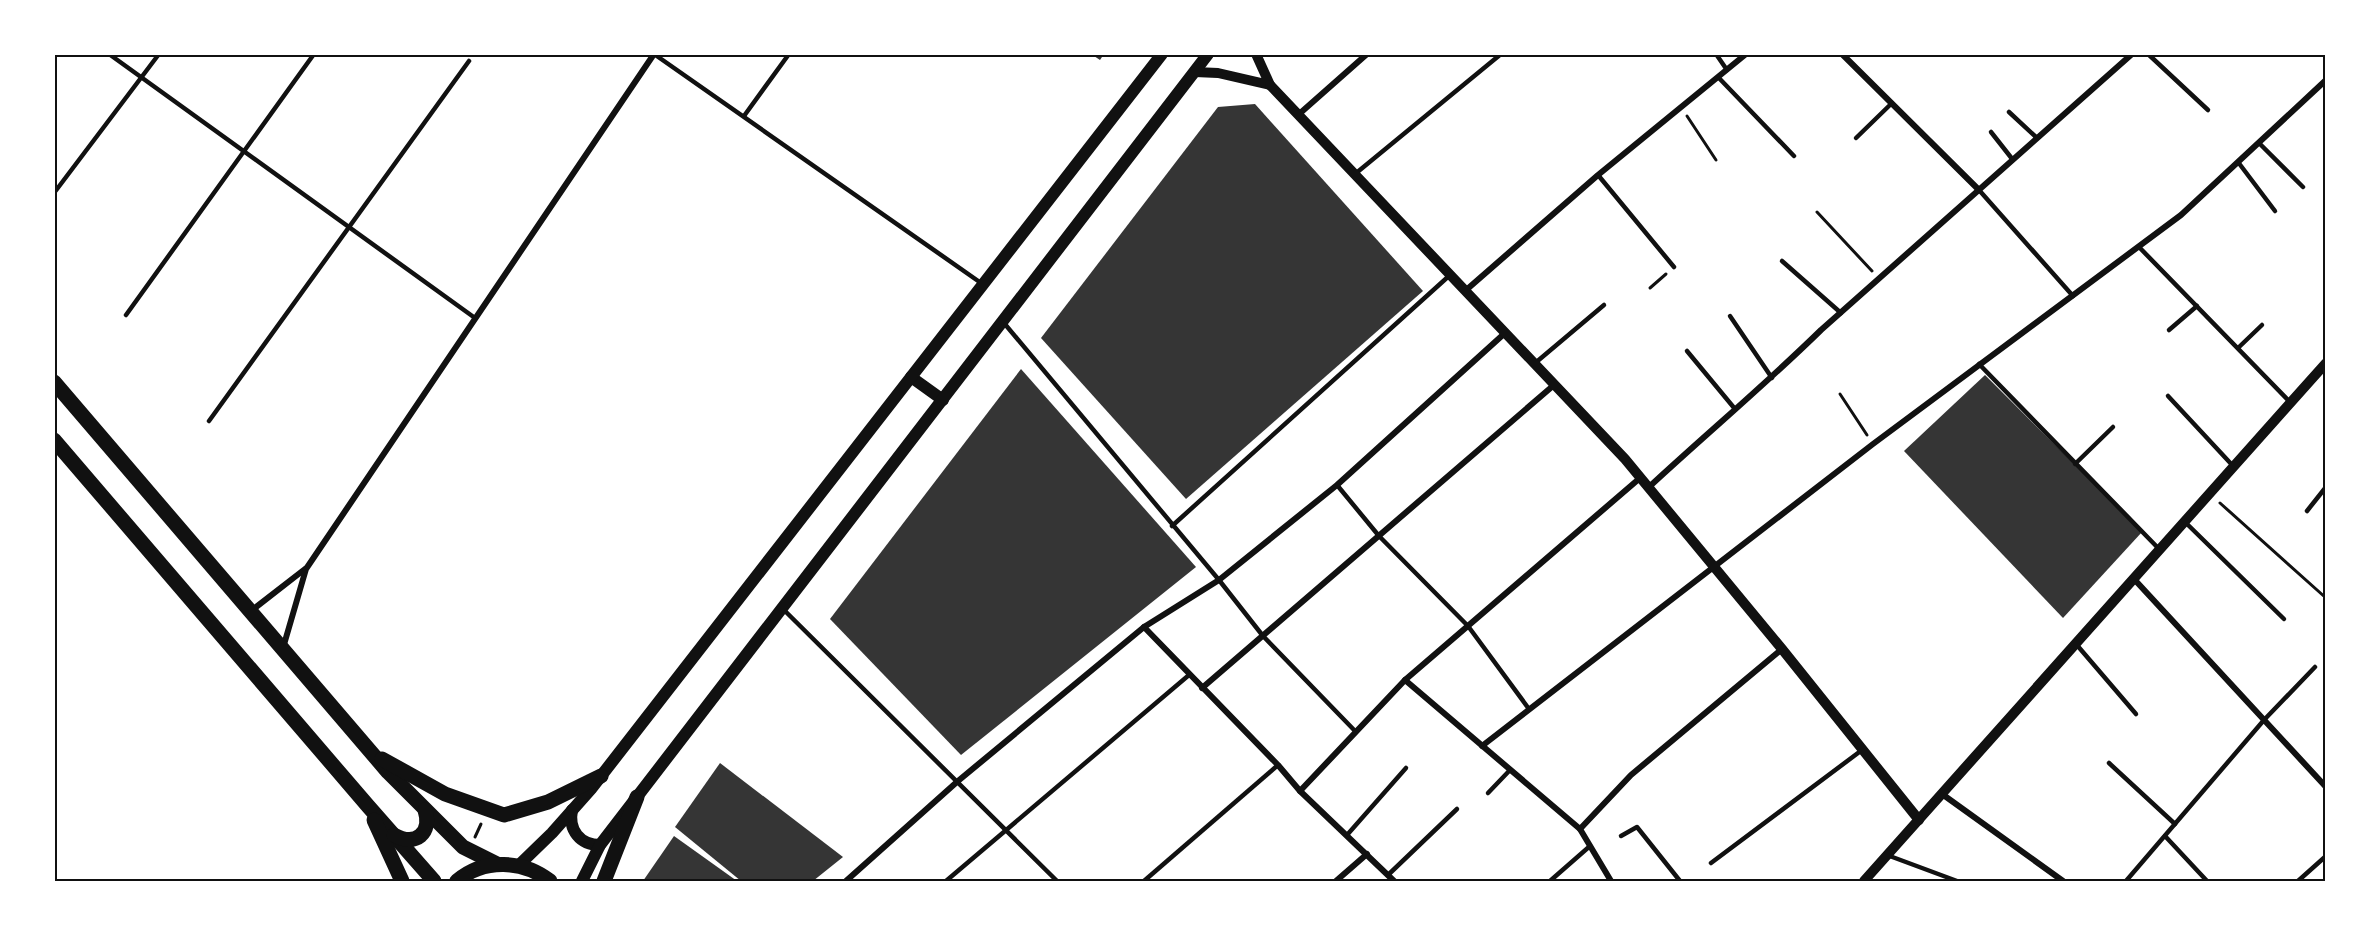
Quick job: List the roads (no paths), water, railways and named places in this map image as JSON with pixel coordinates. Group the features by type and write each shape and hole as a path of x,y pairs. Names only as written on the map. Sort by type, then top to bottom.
{"main road":[{"path":"519,865 601,776 1162,54"},
{"path":"582,881 600,845 1208,54"},
{"path":"911,377 943,400"},
{"path":"54,382 373,754 463,847 497,864"},
{"path":"54,440 434,881"},
{"path":"373,754 445,794 504,814 548,802 601,776"},
{"path":"604,881 637,797"},
{"path":"368,806 402,881"},
{"path":"394,835 403,840 412,840 421,836 428,819 425,810"},
{"path":"572,810 571,824 577,836 588,843 600,845"},
{"path":"457,881 477,869 497,864 519,865 540,873 550,881"}],"street":[{"path":"282,648 306,569 654,54"},
{"path":"1256,54 1270,86 1640,478 1782,649 1919,820"},
{"path":"1298,115 1367,54"},
{"path":"1465,291 1598,175 1746,54"},
{"path":"1842,54 1979,190"},
{"path":"1648,488 2132,54"},
{"path":"1195,72 1218,73 1270,86"},
{"path":"1482,746 1873,444 2181,215 2326,80"},
{"path":"846,881 958,781 1144,627 1219,580 1337,485 1505,333"},
{"path":"1864,881 2326,364"},
{"path":"1202,688 1554,385"},
{"path":"1300,791 1405,680 1640,478"},
{"path":"250,612 306,569"},
{"path":"2134,579 2326,787"},
{"path":"1144,627 1278,765 1300,791 1394,881"},
{"path":"1580,829 1631,775 1782,649"},
{"path":"1405,680 1580,829 1611,881"},
{"path":"1942,794 2063,881"},
{"path":"1336,881 1367,854"}],"lane":[{"path":"109,54 475,318"},
{"path":"54,193 159,54"},
{"path":"126,315 314,54"},
{"path":"654,54 983,285"},
{"path":"744,116 789,54"},
{"path":"1355,174 1501,54"},
{"path":"1716,54 1727,70"},
{"path":"2148,54 2208,111"},
{"path":"209,421 469,61"},
{"path":"1718,77 1794,156"},
{"path":"1856,138 1892,103"},
{"path":"2009,112 2037,138"},
{"path":"1991,132 2013,160"},
{"path":"2259,143 2303,187"},
{"path":"2238,162 2275,211"},
{"path":"1598,175 1674,267"},
{"path":"1979,190 2073,296"},
{"path":"2139,247 2291,403"},
{"path":"1782,261 1841,313"},
{"path":"1172,526 1450,275"},
{"path":"1534,364 1604,305"},
{"path":"2169,330 2197,306"},
{"path":"1730,316 1772,378"},
{"path":"1003,321 1263,636 1356,732"},
{"path":"2238,348 2262,325"},
{"path":"1687,351 1735,409"},
{"path":"1979,364 2160,550"},
{"path":"2168,396 2234,466"},
{"path":"2075,464 2113,426"},
{"path":"1337,485 1379,536 1468,626 1529,709"},
{"path":"2307,511 2326,487"},
{"path":"2185,522 2284,619"},
{"path":"783,609 1057,881"},
{"path":"2076,644 2136,714"},
{"path":"2126,881 2264,720 2315,667"},
{"path":"946,881 1189,675"},
{"path":"1711,863 1862,750"},
{"path":"2109,763 2175,824"},
{"path":"1144,881 1278,765"},
{"path":"1347,835 1406,768"},
{"path":"1488,793 1510,770"},
{"path":"1388,875 1457,809"},
{"path":"1622,836 1637,827 1680,881"},
{"path":"2165,836 2207,881"},
{"path":"1550,881 1590,846"},
{"path":"1887,855 1957,881"},
{"path":"2298,881 2326,856"}]}
